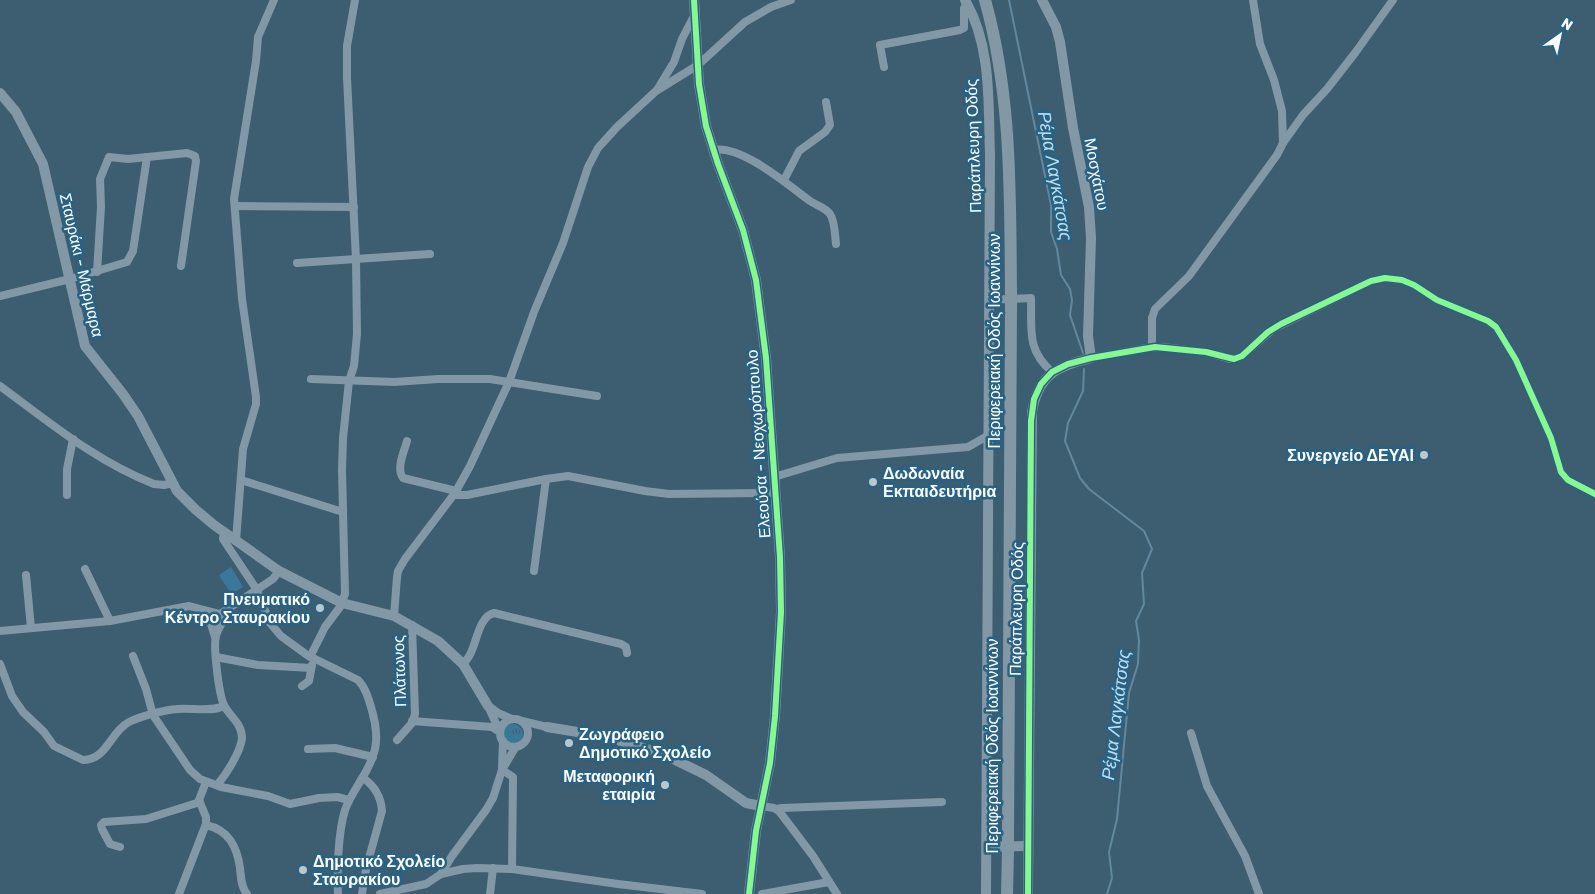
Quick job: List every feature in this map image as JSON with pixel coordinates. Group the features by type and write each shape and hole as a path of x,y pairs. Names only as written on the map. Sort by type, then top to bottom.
{"highway":[{"name":"Περιφερειακή Οδός Ιωαννίνων","path":"985,0 1001,75 1005,105 1010,187 1011,305 1007,894"}],"street":[{"path":"236,542 244,444 254,412 256,397 243,306 234,196 256,61 257,42 274,0"},
{"path":"302,686 309,681 312,658 325,627 342,603 345,594 343,438 349,381 354,366 357,334 354,207 347,78 347,46 355,0"},
{"name":"Ελεούσα - Νεοχωρόπουλο","path":"694,0 700,96 706,126 713,150 744,230 756,280 766,358 781,582 781,625 772,750 761,806 748,894"},
{"path":"394,616 398,570 455,493 470,466 509,382 534,312 563,243 592,158 608,136 656,92 698,65 745,22 771,7 791,0"},
{"name":"Μοσχάτου","path":"1042,0 1056,27 1060,42 1070,108 1090,206 1088,336 1091,358"},
{"path":"1253,0 1260,44 1281,104 1283,143"},
{"path":"1152,347 1152,318 1155,310 1195,268 1277,155 1283,143 1355,53 1393,0"},
{"path":"884,67 880,46 964,28 964,8 966,2"},
{"name":"Παράπλευρη Οδός","path":"966,2 981,39 987,77 991,193 986,894"},
{"path":"656,92 674,62 682,39 695,15"},
{"name":"Σταυράκι - Μάρμαρα","path":"0,93 16,112 42,164 86,349 123,394 138,416 172,483 188,503 224,533 279,571 342,603 394,616 445,646 463,664 488,706"},
{"path":"784,180 799,151 824,132 830,125 826,102"},
{"path":"713,150 722,149 732,152 769,170 830,214 836,244"},
{"path":"97,272 101,207 100,180 107,158 124,159 187,153 196,158 181,266"},
{"path":"0,296 124,264 133,253 147,157"},
{"path":"234,206 354,207"},
{"path":"297,263 430,254"},
{"path":"1091,358 1152,347 1200,351 1232,359 1237,358 1242,356 1268,332 1295,317 1376,279 1402,280 1414,285 1437,300 1488,321 1496,327 1516,360 1549,433 1561,472 1568,480 1595,494"},
{"path":"989,300 1031,298 1032,336 1035,350 1039,359 1052,372"},
{"name":"Παράπλευρη Οδός","path":"1028,894 1031,421 1036,393 1044,380 1052,372 1073,362 1091,358"},
{"path":"311,379 394,382 482,379 597,396"},
{"path":"0,386 96,454 161,486 172,483"},
{"path":"774,477 837,458 968,447 989,435"},
{"path":"67,494 67,469 73,439"},
{"path":"407,441 400,469 400,474 403,478 467,496 568,476 669,494 775,493"},
{"path":"534,571 546,479"},
{"path":"241,480 343,512"},
{"path":"224,533 223,539 257,590 266,615 274,629 293,646 312,658 354,677 363,685 374,721 376,741 373,757 363,778 349,800 340,833 338,894"},
{"path":"85,569 110,621"},
{"path":"0,631 61,627 110,621 189,606 220,614 273,579 279,571"},
{"path":"26,575 31,628"},
{"path":"215,637 231,608"},
{"path":"207,611 215,637 216,657 224,706 236,721 242,739 228,770 217,785"},
{"path":"463,664 472,651 485,619 494,613 621,644 626,647 627,653"},
{"name":"Πλάτωνος","path":"397,740 412,721 415,708 412,625"},
{"path":"133,656 146,689 153,715 190,770 206,782 268,796 290,804 319,798 337,797 349,800"},
{"path":"216,657 258,665 311,668"},
{"path":"0,664 12,696 23,712 44,732 54,746 80,759 88,760 98,756 123,726 132,721 179,709 217,708 224,706"},
{"path":"488,706 512,719 608,738 665,756 710,778 746,804 777,809 849,804 942,802"},
{"path":"488,706 502,741 502,770"},
{"path":"500,732 504,724 512,719"},
{"path":"412,721 492,728 500,732"},
{"path":"521,721 527,727 528,736"},
{"path":"441,874 486,810 502,770 515,748 523,744 528,736 537,730 547,727"},
{"path":"1191,733 1207,786 1245,856 1259,894"},
{"path":"502,741 506,745 515,748"},
{"path":"308,749 335,748 373,757"},
{"path":"502,770 513,777 512,869"},
{"path":"362,894 366,869 382,811 376,791 363,778"},
{"path":"179,894 206,825 207,820 199,798 206,782"},
{"path":"120,847 110,844 102,829 101,825 104,822 146,820 200,802"},
{"path":"777,809 813,856 837,894"},
{"path":"206,825 221,830 228,837 238,860 243,888 247,894"},
{"path":"987,847 1028,846"},
{"path":"490,894 493,868"},
{"path":"380,894 426,884 441,874 462,869 493,868 702,894"},
{"path":"762,894 829,882"},
{"path":"425,894 426,884"},
{"path":"618,884 619,894"}],"green space":[{"path":"231,567 243,587 231,594 219,575"},
{"path":"513,724 520,727 523,734 520,741 513,744 506,741 503,734 506,727"}],"waterway":[{"name":"Ρέμα Λαγκάτσας","path":"1009,0 1051,205 1051,232 1057,249 1061,275 1070,289 1072,300 1070,315 1083,353"},
{"name":"Ρέμα Λαγκάτσας","path":"1084,369 1083,391 1068,423 1065,441 1080,478 1089,489 1144,531 1152,549 1142,573 1144,604 1136,621 1139,640 1138,664 1129,693 1117,819 1109,852 1112,878 1107,894"}],"cycle path":[{"path":"694,0 699,84 706,126 743,230 756,280 766,358 780,557 781,612 775,716 770,763 756,831 749,894"},
{"path":"1028,894 1031,421 1034,399 1041,384 1052,372 1068,364 1091,358 1155,347 1206,352 1234,359 1242,356 1268,332 1281,324 1371,281 1385,278 1402,280 1414,285 1437,300 1488,321 1496,327 1516,360 1551,438 1561,472 1568,480 1595,494"}],"place":[{"name":"Συνεργείο ΔΕΥΑΙ","path":"1424,455"},
{"name":"Δωδωναία Εκπαιδευτήρια","path":"873,482"},
{"name":"Πνευματικό Κέντρο Σταυρακίου","path":"320,608"},
{"name":"Ζωγράφειο Δημοτικό Σχολείο","path":"569,743"},
{"name":"Μεταφορική εταιρία","path":"665,785"},
{"name":"Δημοτικό Σχολείο Σταυρακίου","path":"303,870"}]}
